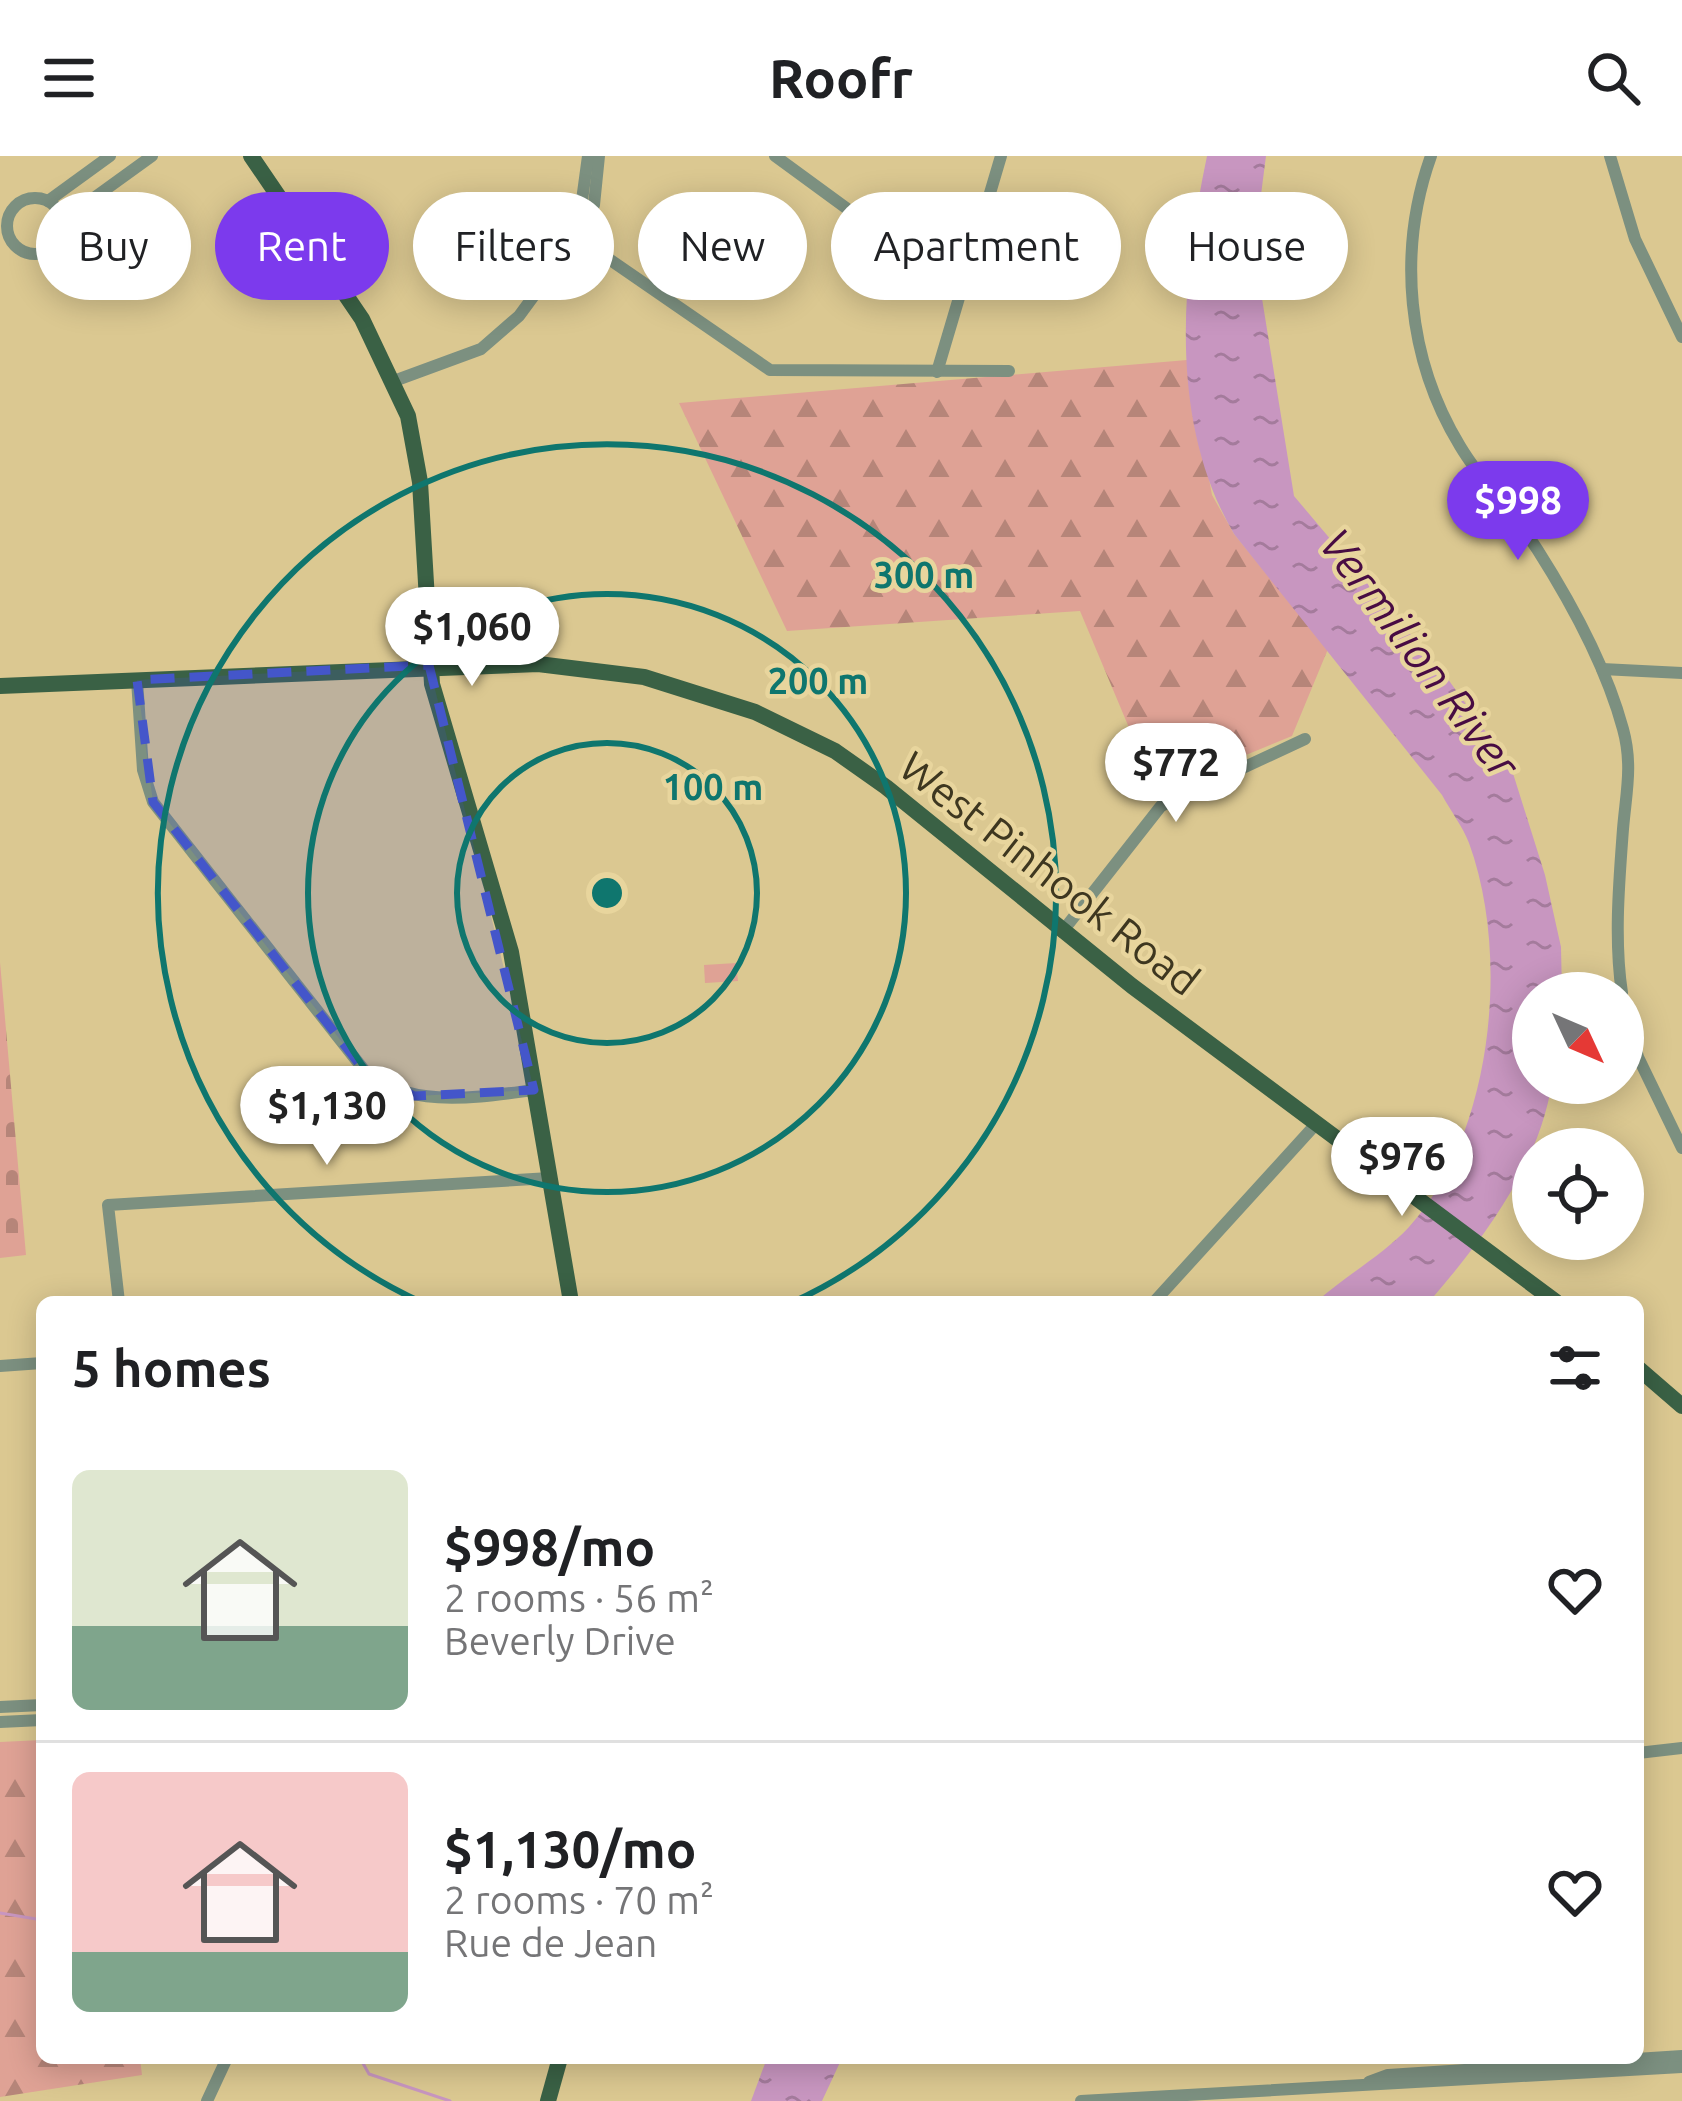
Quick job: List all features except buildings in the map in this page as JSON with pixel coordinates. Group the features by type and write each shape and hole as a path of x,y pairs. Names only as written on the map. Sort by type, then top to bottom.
{"main road":[{"path":"251,156 351,300 394,381 418,466 429,665 442,729 511,952 570,1296"},
{"name":"West Pinhook Road","path":"0,686 429,665 602,670 682,687 755,712 835,751 886,787 1063,932 1548,1296"},
{"path":"1644,1373 1682,1406"},
{"path":"548,2101 558,2064"}],"street":[{"path":"61,192 110,156"},
{"path":"103,192 152,156"},
{"path":"583,192 588,156"},
{"path":"595,192 599,156"},
{"path":"776,156 831,196"},
{"path":"991,192 1001,156"},
{"path":"1431,156 1416,206 1411,262 1417,339 1428,379 1460,446 1537,549 1602,669 1630,762 1619,906 1621,972"},
{"path":"1610,156 1635,239 1682,337"},
{"path":"86,174 99,192"},
{"path":"36,200 14,207 7,223 13,244 27,254 36,253"},
{"path":"614,262 770,370 1009,371"},
{"path":"394,381 494,341 527,300"},
{"path":"937,372 960,300"},
{"path":"1602,669 1682,673"},
{"path":"137,680 143,770 153,802 364,1070 382,1084 414,1096 535,1090"},
{"path":"1063,932 1161,806 1305,739"},
{"path":"1644,1069 1682,1148"},
{"path":"1159,1296 1316,1124"},
{"path":"118,1296 108,1204 550,1178"},
{"path":"0,1366 36,1363"},
{"path":"0,1707 36,1705"},
{"path":"0,1722 36,1720"},
{"path":"1644,1752 1682,1748"},
{"path":"1644,2060 1682,2056"},
{"path":"207,2101 224,2064"},
{"path":"1553,2070 1608,2064"},
{"path":"1081,2101 1369,2082 1388,2075 1682,2067"}],"highlighted area":[{"path":"429,665 534,1090 414,1096 364,1070 153,802 137,680"}],"green space":[{"path":"1187,360 1212,495 1234,534 1328,649 1292,736 1156,792 1080,611 787,631 679,403"},
{"path":"0,962 26,1255 0,1258"},
{"path":"736,963 738,981 705,983 704,965"},
{"path":"36,1740 36,2064 141,2064 142,2075 0,2097 0,1742"}],"water":[{"path":"1207,156 1266,156 1261,192 1200,192"},
{"name":"Vermilion River","path":"1187,300 1262,300 1294,496 1445,675 1511,767 1545,875 1561,947 1562,972 1512,972 1512,1104 1547,1104 1545,1114 1540,1128 1512,1128 1512,1190 1434,1296 1324,1296 1409,1227 1437,1189 1459,1145 1476,1096 1486,1044 1489,939 1482,889 1466,837 1442,795 1234,534 1198,445 1186,349"},
{"path":"765,2064 839,2064 822,2101 751,2101"}],"waterway":[{"path":"0,1913 36,1919"},
{"path":"363,2064 369,2074 450,2101"}]}
